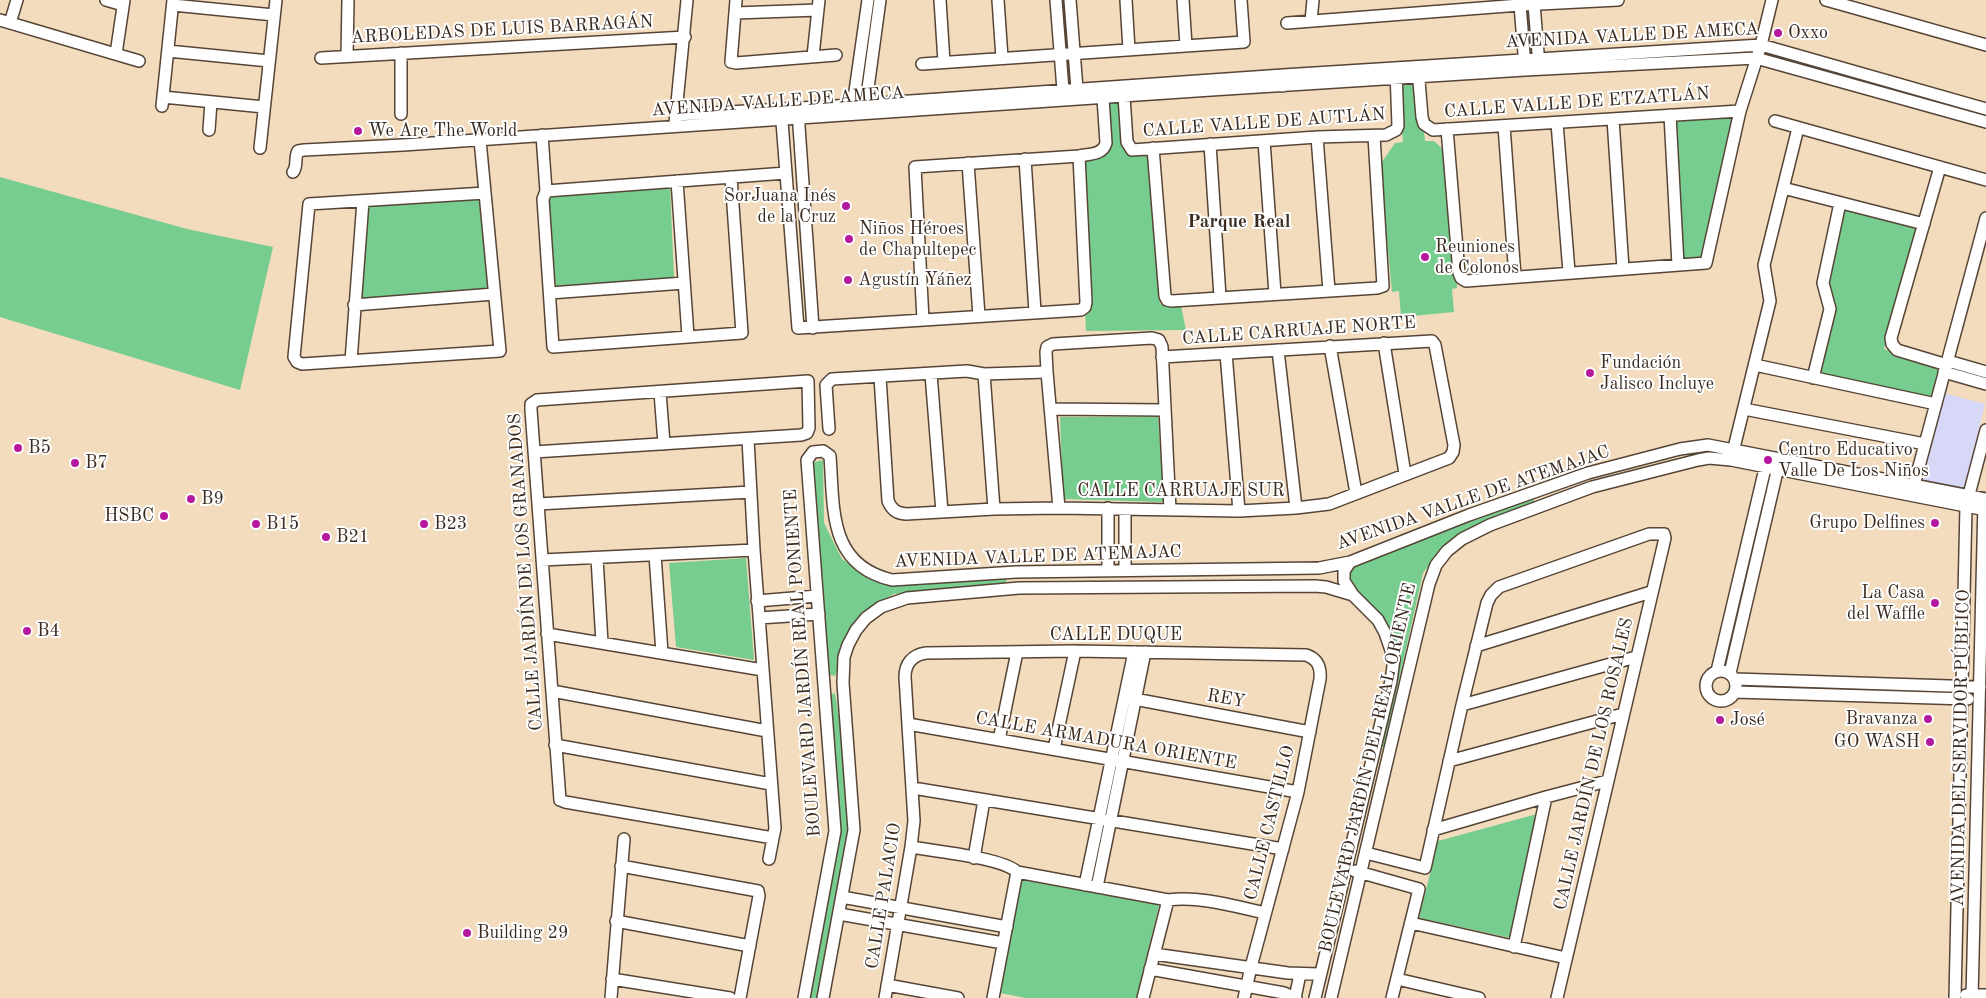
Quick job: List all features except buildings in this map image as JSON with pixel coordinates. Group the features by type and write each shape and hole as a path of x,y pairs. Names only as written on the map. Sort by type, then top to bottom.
{"street":[{"path":"17,0 5,22 139,61"},
{"path":"106,0 124,2 116,54"},
{"path":"260,148 276,0"},
{"path":"347,56 348,0"},
{"path":"676,121 687,0"},
{"path":"736,0 731,62 836,55"},
{"path":"868,0 870,25 865,109 1063,90 1283,81"},
{"path":"852,110 870,25 880,0"},
{"path":"940,0 944,62"},
{"path":"998,0 1002,58"},
{"path":"1056,0 1063,90"},
{"path":"1070,0 1077,90"},
{"path":"1126,0 1129,50"},
{"path":"1183,0 1186,46"},
{"path":"922,64 1244,42 1241,0"},
{"path":"1311,21 1313,0"},
{"path":"1287,23 1534,4 1618,0"},
{"path":"1447,129 1459,273 1461,278 1466,281 1706,263 1740,111 1761,45 1772,0"},
{"path":"1826,0 1986,45"},
{"path":"264,107 211,102 163,102 173,3 274,15"},
{"path":"1534,4 1538,64"},
{"path":"735,13 818,5 813,56"},
{"path":"1520,5 1524,64"},
{"name":"ARBOLEDAS DE LUIS BARRAGÁN","path":"321,58 684,37"},
{"name":"AVENIDA VALLE DE AMECA","path":"1538,64 1761,45 1986,109"},
{"path":"168,50 269,61"},
{"path":"401,53 402,114"},
{"name":"AVENIDA VALLE DE AMECA","path":"293,172 295,169 295,156 298,151 304,150 480,140 676,121 782,114 1103,98 1283,81 1524,64 1756,58 1986,122"},
{"name":"CALLE VALLE DE ETZATLÁN","path":"1418,72 1422,117 1424,124 1433,130 1740,111"},
{"name":"CALLE VALLE DE AUTLÁN","path":"1124,96 1127,142 1132,150 1317,137 1374,136 1392,133 1398,126 1396,73"},
{"path":"923,320 915,167 1079,156 1101,152 1105,149 1106,143 1103,98"},
{"path":"208,130 211,102"},
{"path":"798,113 813,328"},
{"path":"782,114 798,328 1081,310 1085,307 1079,156"},
{"path":"1670,115 1678,265"},
{"path":"1613,119 1624,269"},
{"path":"1775,121 1986,180"},
{"path":"1557,122 1569,272"},
{"path":"1504,126 1515,277"},
{"path":"1733,454 1770,301 1764,265 1798,128"},
{"path":"542,135 546,191 543,199 553,347 742,333 731,177"},
{"path":"1153,148 1167,300 1220,298 1377,288 1383,286 1374,136"},
{"path":"1317,137 1329,291"},
{"path":"480,140 500,351 302,364 296,362 294,357 309,204 484,193"},
{"path":"1264,141 1275,294"},
{"path":"1210,144 1220,298"},
{"path":"1025,159 1035,312"},
{"path":"968,163 979,316"},
{"path":"1940,167 1891,338 1892,344 1898,350 1946,366 1986,384"},
{"path":"546,191 786,173"},
{"path":"676,181 688,336"},
{"path":"1783,188 1924,224"},
{"path":"350,361 363,201"},
{"path":"1813,378 1830,309 1823,283 1840,203"},
{"path":"1914,486 1986,218"},
{"path":"550,292 684,283"},
{"path":"354,305 494,294"},
{"path":"1059,508 1047,372 1046,352 1048,346 1053,344 1152,338 1159,340 1162,357 1170,510"},
{"name":"CALLE CARRUAJE NORTE","path":"1162,357 1432,341 1435,345 1454,445"},
{"path":"1384,343 1405,474"},
{"path":"1330,346 1356,493"},
{"path":"1278,350 1296,508"},
{"path":"1226,353 1239,511"},
{"path":"1755,365 1936,404"},
{"path":"1946,366 1986,372"},
{"path":"830,429 826,385 832,379 968,371 984,374 1047,372"},
{"path":"931,374 942,512"},
{"path":"984,374 994,509"},
{"name":"CALLE CARRUAJE SUR","path":"880,377 888,500 892,509 906,514 994,509 1059,508 1239,511 1329,504 1449,458 1453,452 1454,445"},
{"name":"CALLE JARDÍN DE LOS GRANADOS","path":"748,439 807,433 810,422 808,382 537,400 531,404 530,410 552,691 558,794 560,800 773,838"},
{"path":"660,392 664,444"},
{"path":"1050,409 1165,410"},
{"path":"1744,409 1925,444"},
{"name":"AVENIDA DEL SERVIDOR PÚBLICO","path":"1955,996 1967,501 1986,430"},
{"path":"534,452 748,439 774,828 769,859"},
{"name":"AVENIDA VALLE DE ATEMAJAC","path":"818,451 830,456 836,526 840,541 855,561 879,577 892,580 1016,572 1319,568 1350,562 1588,473 1673,451 1708,445 1733,454 1779,464 1967,501 1985,502"},
{"name":"BOULEVARD JARDÍN REAL PONIENTE","path":"804,998 835,831 807,460 809,455 818,451"},
{"path":"1673,451 1676,465"},
{"name":"AVENIDA VALLE DE ATEMAJAC","path":"1447,551 1462,538 1490,525 1592,487 1676,465 1733,454"},
{"path":"1766,461 1717,670 1706,679 1707,693 1711,698 1718,701 1725,701 1731,698 1735,692 1736,686 1732,676 1779,464"},
{"name":"AVENIDA VALLE DE ATEMAJAC","path":"1779,464 1914,486 1967,501"},
{"path":"1540,490 1546,505"},
{"path":"538,504 751,492"},
{"name":"AVENIDA DEL SERVIDOR PÚBLICO","path":"1972,996 1985,502"},
{"path":"1108,508 1108,570"},
{"path":"1125,509 1125,570"},
{"name":"CALLE JARDÍN DE LOS ROSALES","path":"1476,646 1487,603 1491,595 1499,587 1649,534 1664,534 1665,538 1557,998"},
{"path":"1108,545 1125,545"},
{"path":"542,560 754,550"},
{"name":"BOULEVARD JARDÍN DEL REAL ORIENTE","path":"1331,998 1429,584 1436,565 1447,551"},
{"path":"655,554 662,653"},
{"path":"597,558 602,643"},
{"name":"BOULEVARD JARDÍN DEL REAL ORIENTE","path":"1315,998 1319,974 1391,682 1394,659 1390,644 1378,620 1353,595 1344,581 1344,571 1350,562"},
{"path":"1279,569 1279,587"},
{"path":"1016,572 1019,588"},
{"name":"AVENIDA VALLE DE ATEMAJAC","path":"844,683 844,657 856,630 866,618 881,607 906,598 1019,588 1326,587 1353,595"},
{"path":"1366,853 1424,868 1476,646 1651,592"},
{"path":"758,601 817,596"},
{"path":"802,597 802,616"},
{"path":"759,618 819,614"},
{"path":"547,634 763,670"},
{"path":"1054,749 1075,651"},
{"name":"CALLE DUQUE","path":"918,654 1075,651 1298,655 1312,657"},
{"path":"999,740 1017,652"},
{"path":"1091,886 1140,652"},
{"name":"CALLE PALACIO","path":"885,998 914,821 905,670 909,662 918,654"},
{"name":"CALLE CASTILLO","path":"1245,992 1298,792 1310,732 1321,668 1312,657"},
{"path":"1462,704 1636,657"},
{"path":"1717,670 1732,676 1980,687"},
{"path":"823,998 854,830 844,683 824,684"},
{"path":"552,691 767,731"},
{"path":"1735,692 1980,699"},
{"name":"REY","path":"1130,698 1310,732"},
{"path":"1449,761 1623,714"},
{"name":"CALLE ARMADURA ORIENTE","path":"908,724 1298,792"},
{"path":"555,745 771,784"},
{"path":"1375,749 1389,753"},
{"path":"1433,830 1608,781"},
{"path":"913,788 1282,849"},
{"path":"1514,947 1546,797"},
{"path":"974,858 984,800"},
{"path":"611,998 624,839"},
{"path":"911,847 998,862 1013,868 1017,872 1091,886 1168,900 1183,898 1210,901 1265,913"},
{"path":"1380,878 1384,858"},
{"path":"621,866 758,891 740,998"},
{"path":"1346,869 1419,889 1392,998"},
{"path":"993,998 1017,872"},
{"path":"842,897 1006,927"},
{"path":"1143,998 1168,900"},
{"path":"859,918 863,901"},
{"path":"839,914 1003,943"},
{"path":"616,921 750,946"},
{"path":"1411,924 1566,958"},
{"path":"1154,954 1300,974 1319,974"},
{"path":"1150,969 1245,992 1284,993 1296,998 1300,974"},
{"path":"612,979 730,998"},
{"path":"1397,979 1479,998"},
{"path":"887,985 958,998"},
{"path":"1955,996 1986,995"}],"shaded area":[{"path":"1943,393 1985,404 1964,491 1920,480"}],"green space":[{"path":"1418,81 1425,141 1434,141 1449,155 1457,288 1452,289 1454,312 1401,317 1399,291 1392,292 1380,165 1395,143 1403,142 1398,83"},
{"path":"1122,100 1125,142 1150,152 1160,304 1181,306 1186,330 1086,331 1085,312 1089,308 1085,160 1101,156 1106,101"},
{"path":"1729,113 1733,119 1700,261 1686,261 1681,257 1673,117"},
{"path":"0,177 187,229 273,247 240,390 0,317"},
{"path":"670,186 674,278 556,287 549,201 553,194"},
{"path":"482,198 490,291 360,300 367,205"},
{"path":"1842,207 1920,230 1884,349 1944,370 1934,401 1816,376 1832,309 1825,283"},
{"path":"1060,417 1158,417 1164,502 1063,499"},
{"path":"823,460 824,523 842,559 876,582 898,584 1005,575 1007,584 894,594 871,607 851,627 835,676 830,675 812,463"},
{"path":"1531,496 1535,502 1448,542 1423,573 1384,747 1377,746 1391,643 1349,587 1345,571 1350,562"},
{"path":"746,558 754,660 676,647 669,563"},
{"path":"835,693 844,746 850,829 818,998 810,998 838,829 828,696"},
{"path":"1537,814 1511,938 1419,918 1438,841"},
{"path":"1022,880 1159,905 1137,998 1026,998 1000,993"}],"place":[{"name":"Oxxo","path":"1778,33"},
{"name":"We Are The World","path":"358,131"},
{"name":"SorJuana Inés de la Cruz","path":"846,206"},
{"name":"Niños Héroes de Chapultepec","path":"849,239"},
{"name":"Reuniones de Colonos","path":"1425,257"},
{"name":"Agustín Yáñez","path":"848,280"},
{"name":"Fundación Jalisco Incluye","path":"1590,373"},
{"name":"B5","path":"18,448"},
{"name":"Centro Educativo Valle De Los Niños","path":"1768,460"},
{"name":"B7","path":"75,463"},
{"name":"B9","path":"191,499"},
{"name":"HSBC","path":"164,516"},
{"name":"Grupo Delfines","path":"1935,523"},
{"name":"B15","path":"256,524"},
{"name":"B23","path":"424,524"},
{"name":"B21","path":"326,537"},
{"name":"La Casa del Waffle","path":"1935,603"},
{"name":"B4","path":"27,631"},
{"name":"Bravanza","path":"1928,719"},
{"name":"José","path":"1720,720"},
{"name":"GO WASH","path":"1930,742"},
{"name":"Building 29","path":"467,933"}],"district":[{"name":"Parque Real","path":"1239,222"}]}
